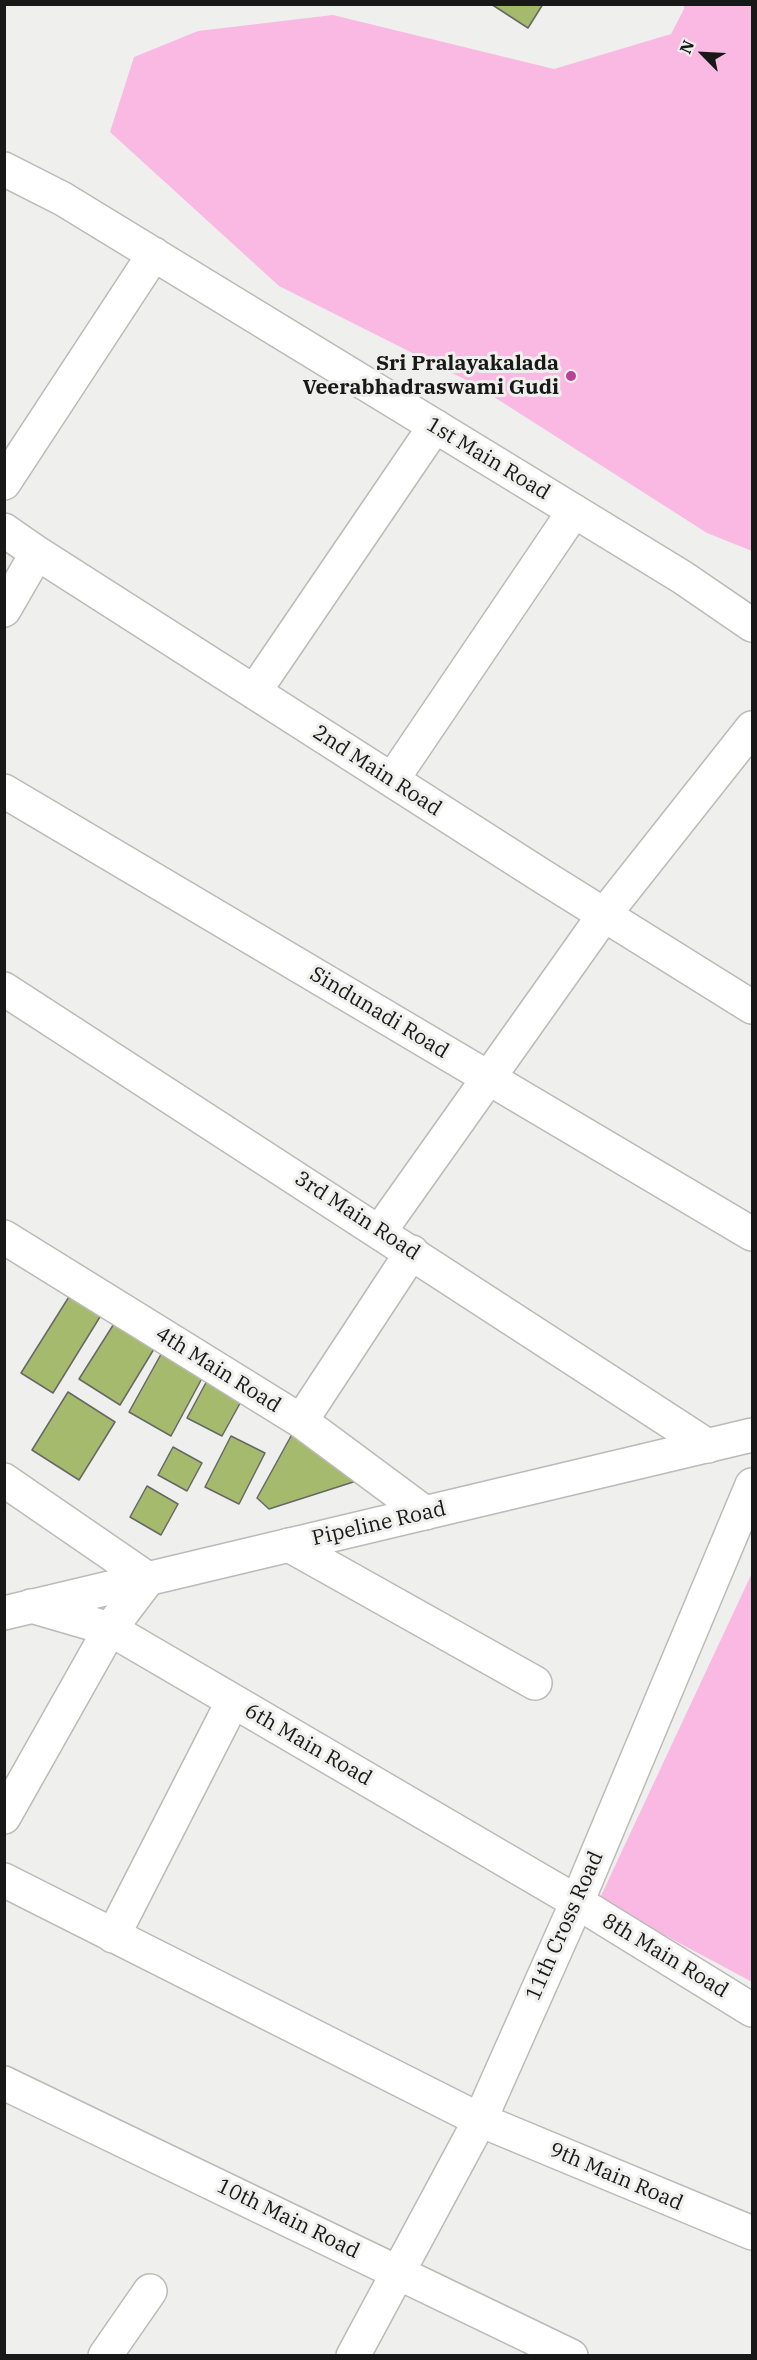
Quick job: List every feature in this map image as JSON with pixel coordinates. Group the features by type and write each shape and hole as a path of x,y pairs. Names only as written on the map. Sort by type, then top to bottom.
{"street":[{"name":"1st Main Road","path":"4,169 63,199 154,254 682,577 753,625"},
{"path":"4,483 154,254"},
{"path":"254,692 435,426"},
{"path":"392,780 574,511"},
{"name":"2nd Main Road","path":"4,530 603,915 753,1007"},
{"path":"4,610 37,553"},
{"path":"380,1231 603,915 753,728"},
{"name":"Sindunadi Road","path":"4,791 753,1234"},
{"name":"3rd Main Road","path":"4,989 708,1446"},
{"name":"4th Main Road","path":"4,1237 301,1421 425,1513"},
{"path":"301,1421 412,1252"},
{"name":"Pipeline Road","path":"18,1610 753,1435"},
{"path":"4,1480 148,1579 110,1629 4,1817"},
{"name":"11th Cross Road","path":"353,2355 480,2120 577,1902 753,1485"},
{"path":"289,1545 535,1683"},
{"name":"6th Main Road","path":"18,1610 110,1629 577,1902"},
{"path":"113,1936 233,1701"},
{"name":"9th Main Road","path":"4,1880 480,2120 753,2234"},
{"name":"8th Main Road","path":"577,1902 753,2010"},
{"name":"10th Main Road","path":"4,2083 571,2355"},
{"path":"105,2355 150,2291"}],"shaded area":[{"name":"Sri Pralayakalada Veerabhadraswami Gudi","path":"684,5 752,5 752,551 707,533 472,383 279,286 110,132 134,57 198,31 333,15 554,69 671,34"},
{"path":"752,1573 752,1982 599,1900"}],"building":[{"path":"491,4 543,4 528,28"},
{"path":"72,1292 103,1312 53,1393 21,1373"},
{"path":"117,1319 157,1344 120,1405 79,1379"},
{"path":"165,1347 207,1369 171,1436 129,1412"},
{"path":"209,1377 244,1396 222,1436 187,1418"},
{"path":"68,1392 115,1422 79,1480 32,1450"},
{"path":"296,1427 372,1476 269,1509 257,1498"},
{"path":"231,1436 265,1453 239,1504 205,1487"},
{"path":"173,1447 202,1463 187,1491 158,1475"},
{"path":"147,1486 178,1504 161,1535 130,1517"}],"place":[{"name":"Sri Pralayakalada Veerabhadraswami Gudi","path":"571,376"}]}
